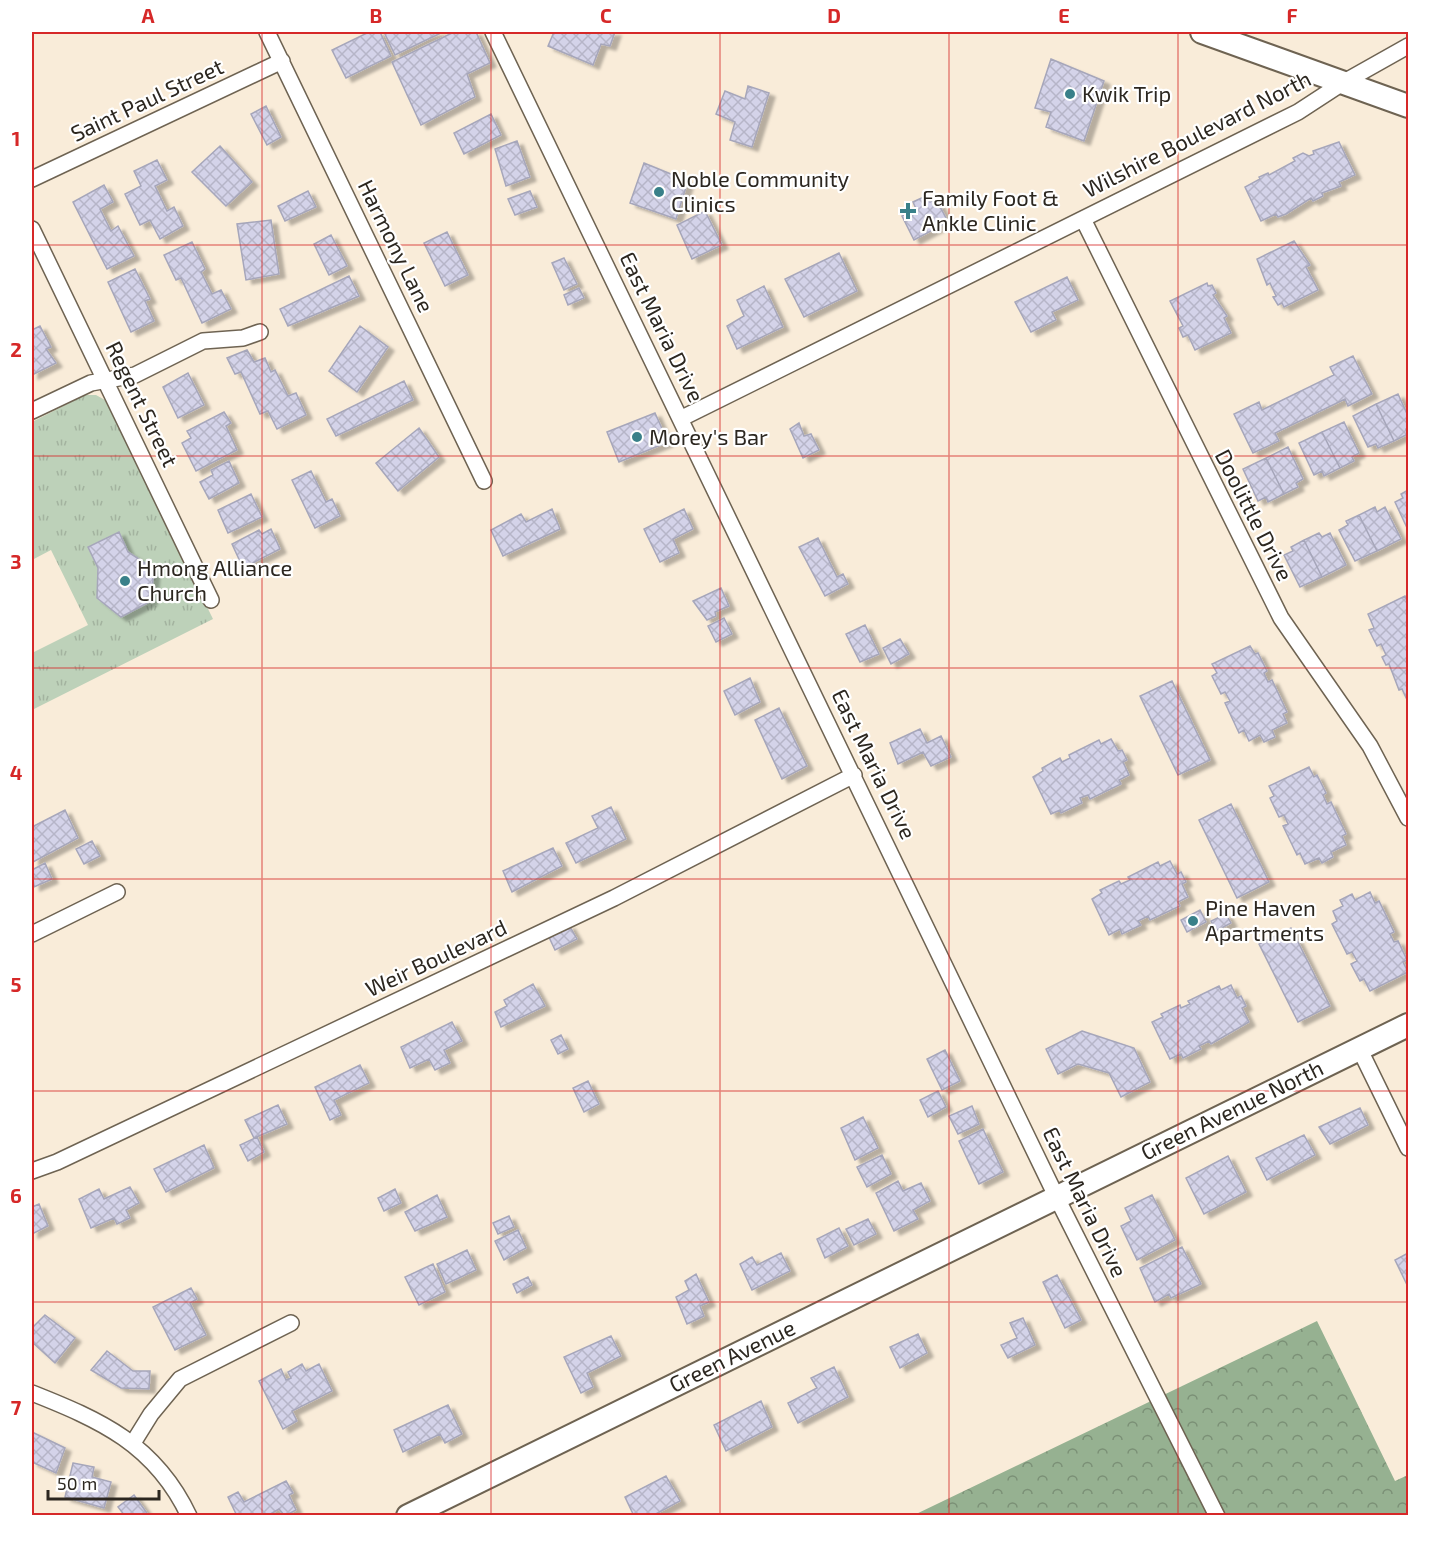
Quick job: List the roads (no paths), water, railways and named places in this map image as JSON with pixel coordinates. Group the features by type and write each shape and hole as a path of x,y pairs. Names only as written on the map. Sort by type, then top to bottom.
{"street":[{"name":"Harmony Lane","path":"267,32 484,481"},
{"name":"East Maria Drive","path":"493,32 682,418 1056,1196 1217,1515"},
{"path":"1203,32 1408,106"},
{"name":"Wilshire Boulevard North","path":"682,418 1298,112 1344,82 1408,46"},
{"name":"Saint Paul Street","path":"32,179 282,61"},
{"name":"Doolittle Drive","path":"1083,219 1281,618 1370,746 1408,818"},
{"name":"Regent Street","path":"32,229 211,600"},
{"path":"32,411 77,388 135,375 203,341 243,338 260,332"},
{"name":"Weir Boulevard","path":"32,1171 57,1162 614,898 854,776"},
{"path":"32,934 117,892"},
{"name":"Green Avenue North","path":"1056,1196 1408,1025"},
{"path":"1359,1048 1408,1148"},
{"name":"Green Avenue","path":"408,1515 1056,1196"},
{"path":"133,1443 150,1414 180,1379 291,1323"},
{"path":"32,1393 100,1421 133,1443 156,1466 189,1515"}],"place":[{"name":"Kwik Trip","path":"1070,94"},
{"name":"Noble Community Clinics","path":"659,192"},
{"name":"Family Foot & Ankle Clinic","path":"908,211"},
{"name":"Morey's Bar","path":"637,437"},
{"name":"Hmong Alliance Church","path":"125,581"},
{"name":"Pine Haven Apartments","path":"1193,921"}]}
